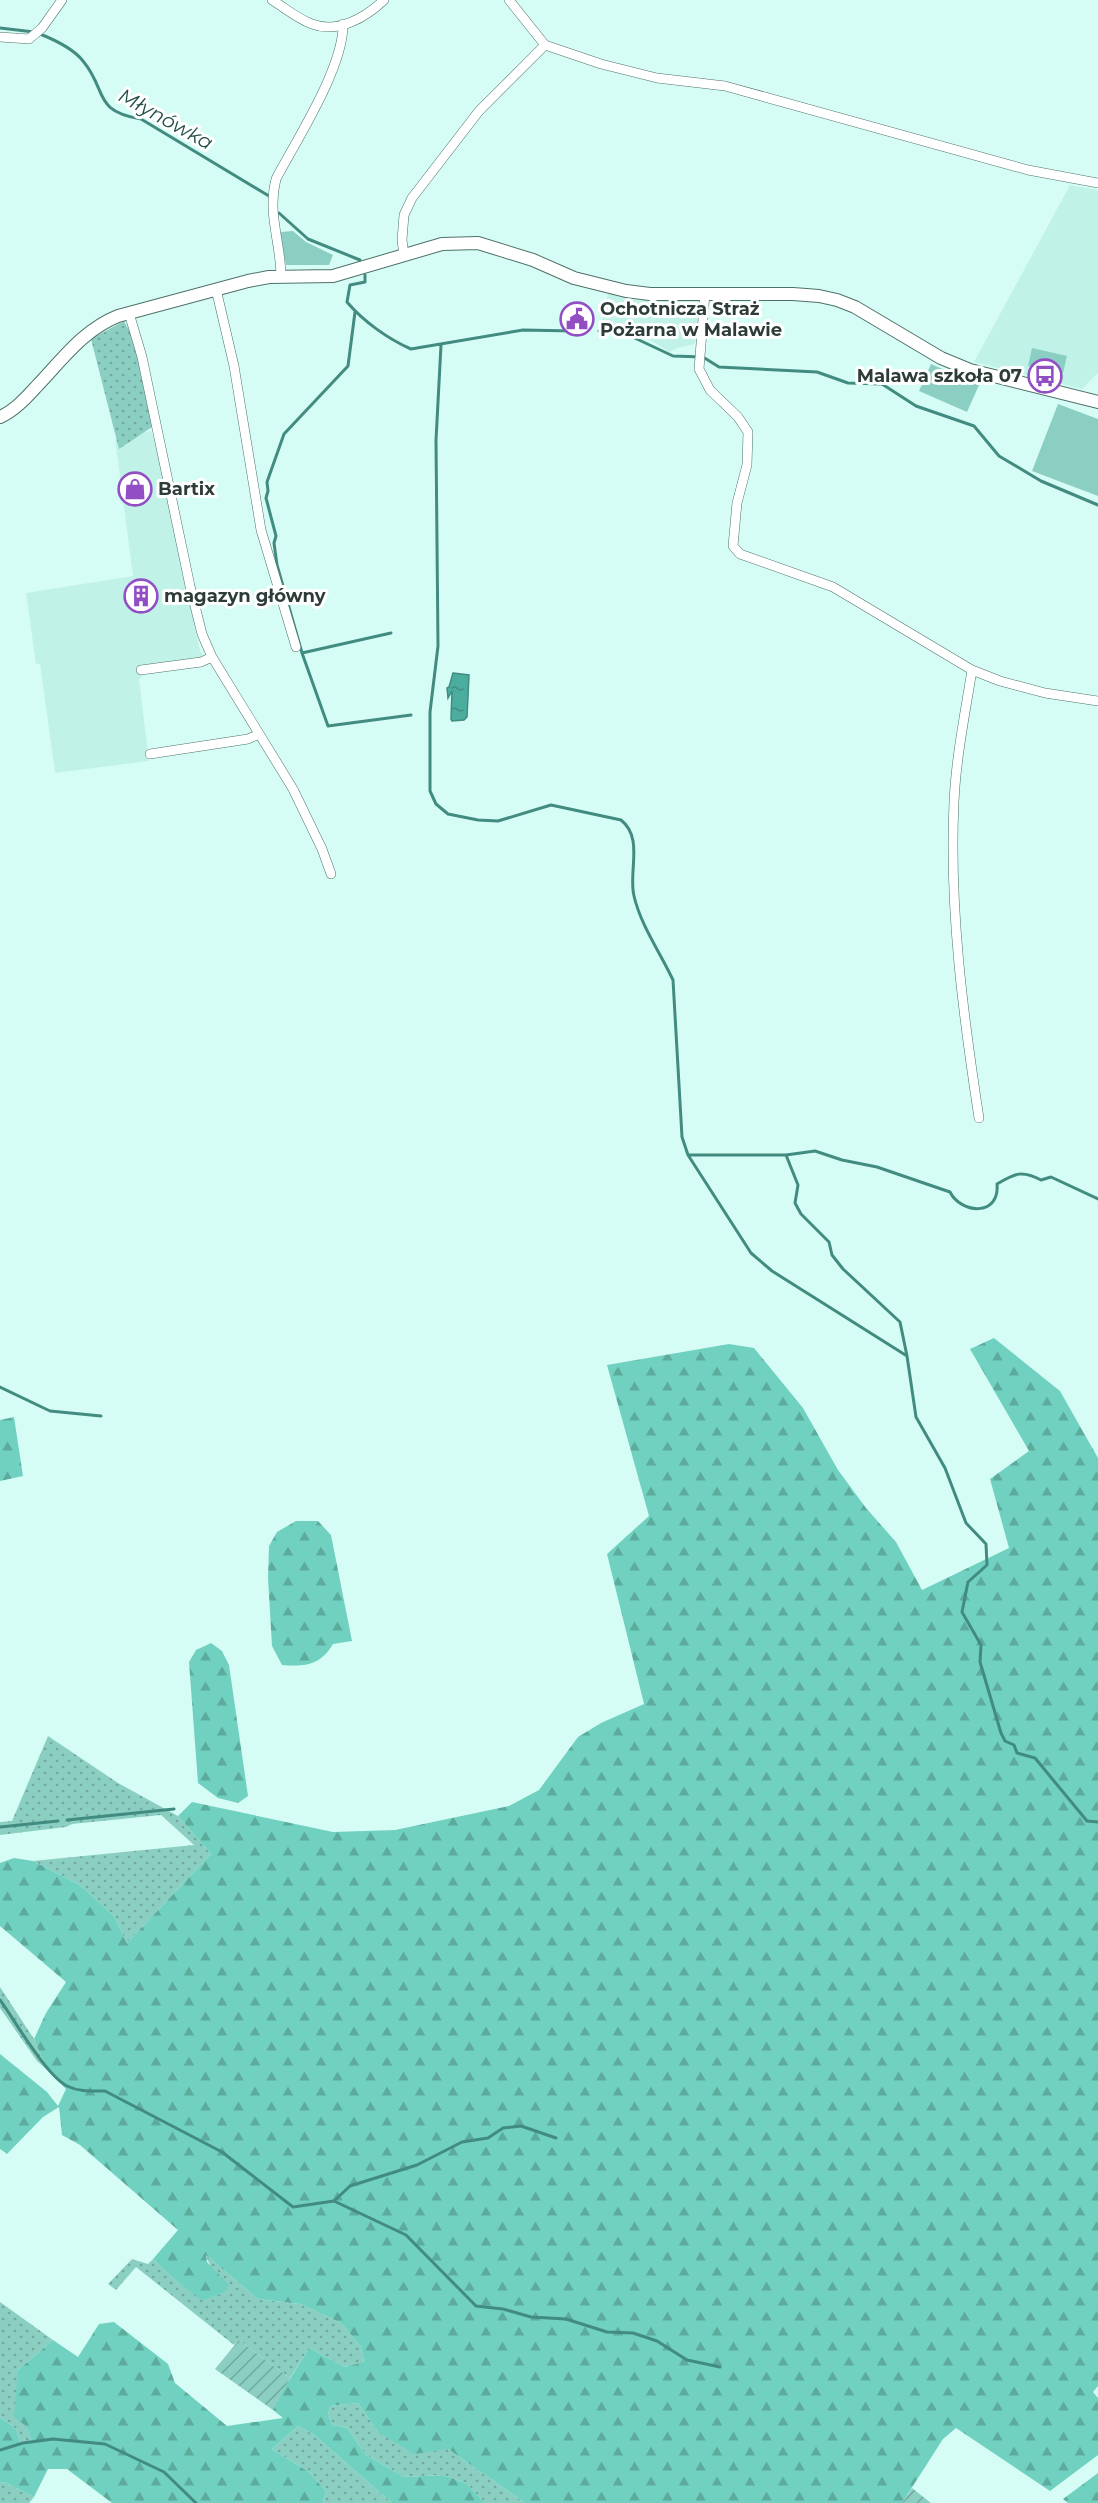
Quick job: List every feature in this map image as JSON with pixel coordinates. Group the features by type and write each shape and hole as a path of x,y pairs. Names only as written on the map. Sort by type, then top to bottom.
{"street":[{"path":"0,37 29,39 42,28 62,0"},
{"path":"272,0 312,24 343,24 366,15 384,0"},
{"path":"509,0 545,45 623,71 657,78 725,86 1028,170 1098,183"},
{"path":"281,277 280,249 273,225 273,192 276,179 331,75 344,41 343,24"},
{"path":"404,255 402,240 404,216 412,198 479,111 545,45"},
{"path":"0,417 27,397 91,330 108,320 263,278 333,276 357,271 451,242 478,243 533,260 574,278 615,289 646,294 793,294 837,300 855,307 941,357 970,370 1093,401 1098,388"},
{"path":"216,289 234,366 261,530 296,647"},
{"path":"705,293 705,312 698,364 710,390 738,417 748,432 747,465 737,504 733,546 740,554 833,587 972,670 1000,681 1045,693 1098,701"},
{"path":"129,313 142,357 202,634 212,657 308,815 331,874"},
{"path":"141,670 194,663 212,657"},
{"path":"972,670 957,768 953,846 958,947 970,1061 979,1118"},
{"path":"150,754 248,739 260,734"}],"shaded area":[{"path":"1070,185 1098,190 1098,373 1082,389 974,362"},
{"path":"293,231 306,242 333,255 329,265 286,265 280,232"},
{"path":"608,293 635,300 700,301 695,344 669,352 639,333 600,329"},
{"path":"124,321 133,337 152,427 119,449 91,339"},
{"path":"1032,348 1067,356 1063,373 1028,366"},
{"path":"931,364 979,385 967,412 919,391"},
{"path":"1058,404 1098,419 1098,496 1032,471"},
{"path":"151,431 156,445 200,651 209,665 145,673 139,679 149,761 55,773 40,664 36,664 26,593 133,576 115,439"},
{"path":"48,1736 118,1783 178,1816 211,1854 127,1943 114,1916 80,1885 33,1861 194,1845 161,1815 72,1824 66,1827 0,1835 0,1822 12,1821"},
{"path":"0,1987 34,2039 47,2070 37,2061 0,2008"},
{"path":"205,2254 258,2299 300,2304 341,2323 361,2347 364,2363 345,2367 309,2348 290,2378 239,2340 234,2345 136,2267 116,2290 108,2284 132,2259 148,2264 153,2259 176,2281 202,2299 223,2293"},
{"path":"0,2302 53,2340 18,2370 26,2426 32,2441 21,2445 16,2429 0,2417"},
{"path":"239,2340 290,2378 273,2410 215,2369"},
{"path":"358,2403 378,2432 448,2449 525,2503 485,2503 466,2483 443,2475 404,2477 366,2455 347,2428 333,2425 328,2415 330,2406"},
{"path":"298,2426 313,2434 392,2503 323,2503 326,2491 309,2472 272,2449"},
{"path":"4,2482 34,2497 29,2503 0,2503 0,2483"},
{"path":"912,2488 931,2503 902,2503"}],"green space":[{"path":"994,1338 1060,1391 1098,1458 1098,2386 1093,2392 1098,2398 1098,2455 1050,2491 956,2428 943,2439 902,2503 525,2503 448,2449 414,2454 378,2432 358,2403 330,2406 328,2415 333,2425 347,2428 366,2455 404,2477 443,2475 466,2483 485,2503 392,2503 313,2434 298,2426 272,2449 309,2472 326,2491 323,2503 112,2503 67,2469 48,2469 34,2497 4,2482 0,2483 0,2417 16,2429 21,2445 32,2441 26,2426 14,2417 18,2370 53,2340 78,2357 99,2324 114,2322 168,2364 175,2383 227,2426 283,2418 273,2410 273,2406 309,2348 345,2367 364,2362 361,2347 341,2323 300,2304 258,2299 206,2255 207,2262 229,2285 223,2293 202,2300 176,2281 153,2259 178,2230 80,2145 62,2135 59,2107 43,2117 7,2154 0,2149 0,2054 47,2092 58,2106 66,2089 47,2070 34,2039 46,2013 66,1982 0,1926 0,1863 14,1858 33,1861 80,1885 114,1916 127,1943 211,1854 178,1816 192,1802 333,1832 395,1830 509,1806 539,1790 578,1737 601,1723 644,1704 607,1554 649,1516 607,1365 729,1344 754,1348 803,1408 838,1470 866,1508 896,1542 922,1590 1009,1548 990,1479 1029,1451 970,1349"},
{"path":"14,1417 23,1476 0,1481 0,1420"},
{"path":"296,1521 318,1521 331,1535 352,1641 333,1644 318,1660 298,1666 282,1665 272,1646 268,1578 269,1546 277,1532"},
{"path":"211,1643 222,1651 229,1665 248,1796 238,1803 218,1798 198,1783 189,1662 196,1650"},
{"path":"1098,2473 1098,2503 1068,2503 1063,2499"}],"water":[{"path":"453,673 469,675 467,717 464,720 452,721 451,719 452,691 448,698 447,688"}],"waterway":[{"name":"Młynówka","path":"0,28 34,32"},
{"name":"Młynówka","path":"40,34 79,56 91,72 103,98 115,111 141,119 269,196"},
{"name":"Młynówka","path":"279,213 308,239 360,260"},
{"name":"Młynówka","path":"365,275 365,282 350,285 347,302 376,329 411,349 523,330 574,331"},
{"path":"355,312 348,366 284,434 267,482 266,498 276,536 274,543 277,565 302,653 328,726 411,715"},
{"name":"Młynówka","path":"599,331 622,332 673,356 703,357 719,367 817,372 848,383 882,384 916,406 974,426 999,456 1041,481 1098,505"},
{"path":"441,345 436,440 438,646 430,712 430,791 436,804 448,814 478,820 498,821 551,805 621,820 628,827 634,846 633,887 637,907 673,980 682,1137 688,1155 751,1253 772,1271 907,1356 916,1417 945,1468 966,1523 986,1544 987,1565 968,1582 962,1612 981,1645 980,1662 1001,1733 1005,1741 1014,1745 1017,1753 1035,1758 1087,1821 1098,1822"},
{"path":"302,653 391,633"},
{"path":"786,1155 815,1151 842,1160 877,1167 950,1192 962,1205 970,1208 986,1207 996,1195 997,1184 1019,1174 1041,1180 1051,1177 1098,1199"},
{"path":"688,1155 786,1155 798,1185 795,1203 801,1214 829,1242 832,1255 843,1269 900,1322 907,1356"},
{"path":"0,1387 50,1411 101,1416"},
{"path":"67,1820 174,1809"},
{"path":"0,1827 58,1821"},
{"path":"0,2000 40,2059 58,2080 67,2086 81,2090 105,2091 222,2152 293,2207 334,2201 406,2235 476,2306 503,2309 531,2317 566,2319 607,2332 633,2333 657,2341 687,2360 720,2367"},
{"path":"334,2201 350,2186 417,2165 462,2142 488,2138 503,2128 521,2126 556,2138"},
{"path":"0,2450 23,2443 53,2439 105,2444 164,2472 196,2503"}],"place":[{"name":"Ochotnicza Straż Pożarna w Malawie","path":"577,319"},
{"name":"Malawa szkoła 07","path":"1045,376"},
{"name":"Bartix","path":"135,489"},
{"name":"magazyn główny","path":"141,596"}]}
